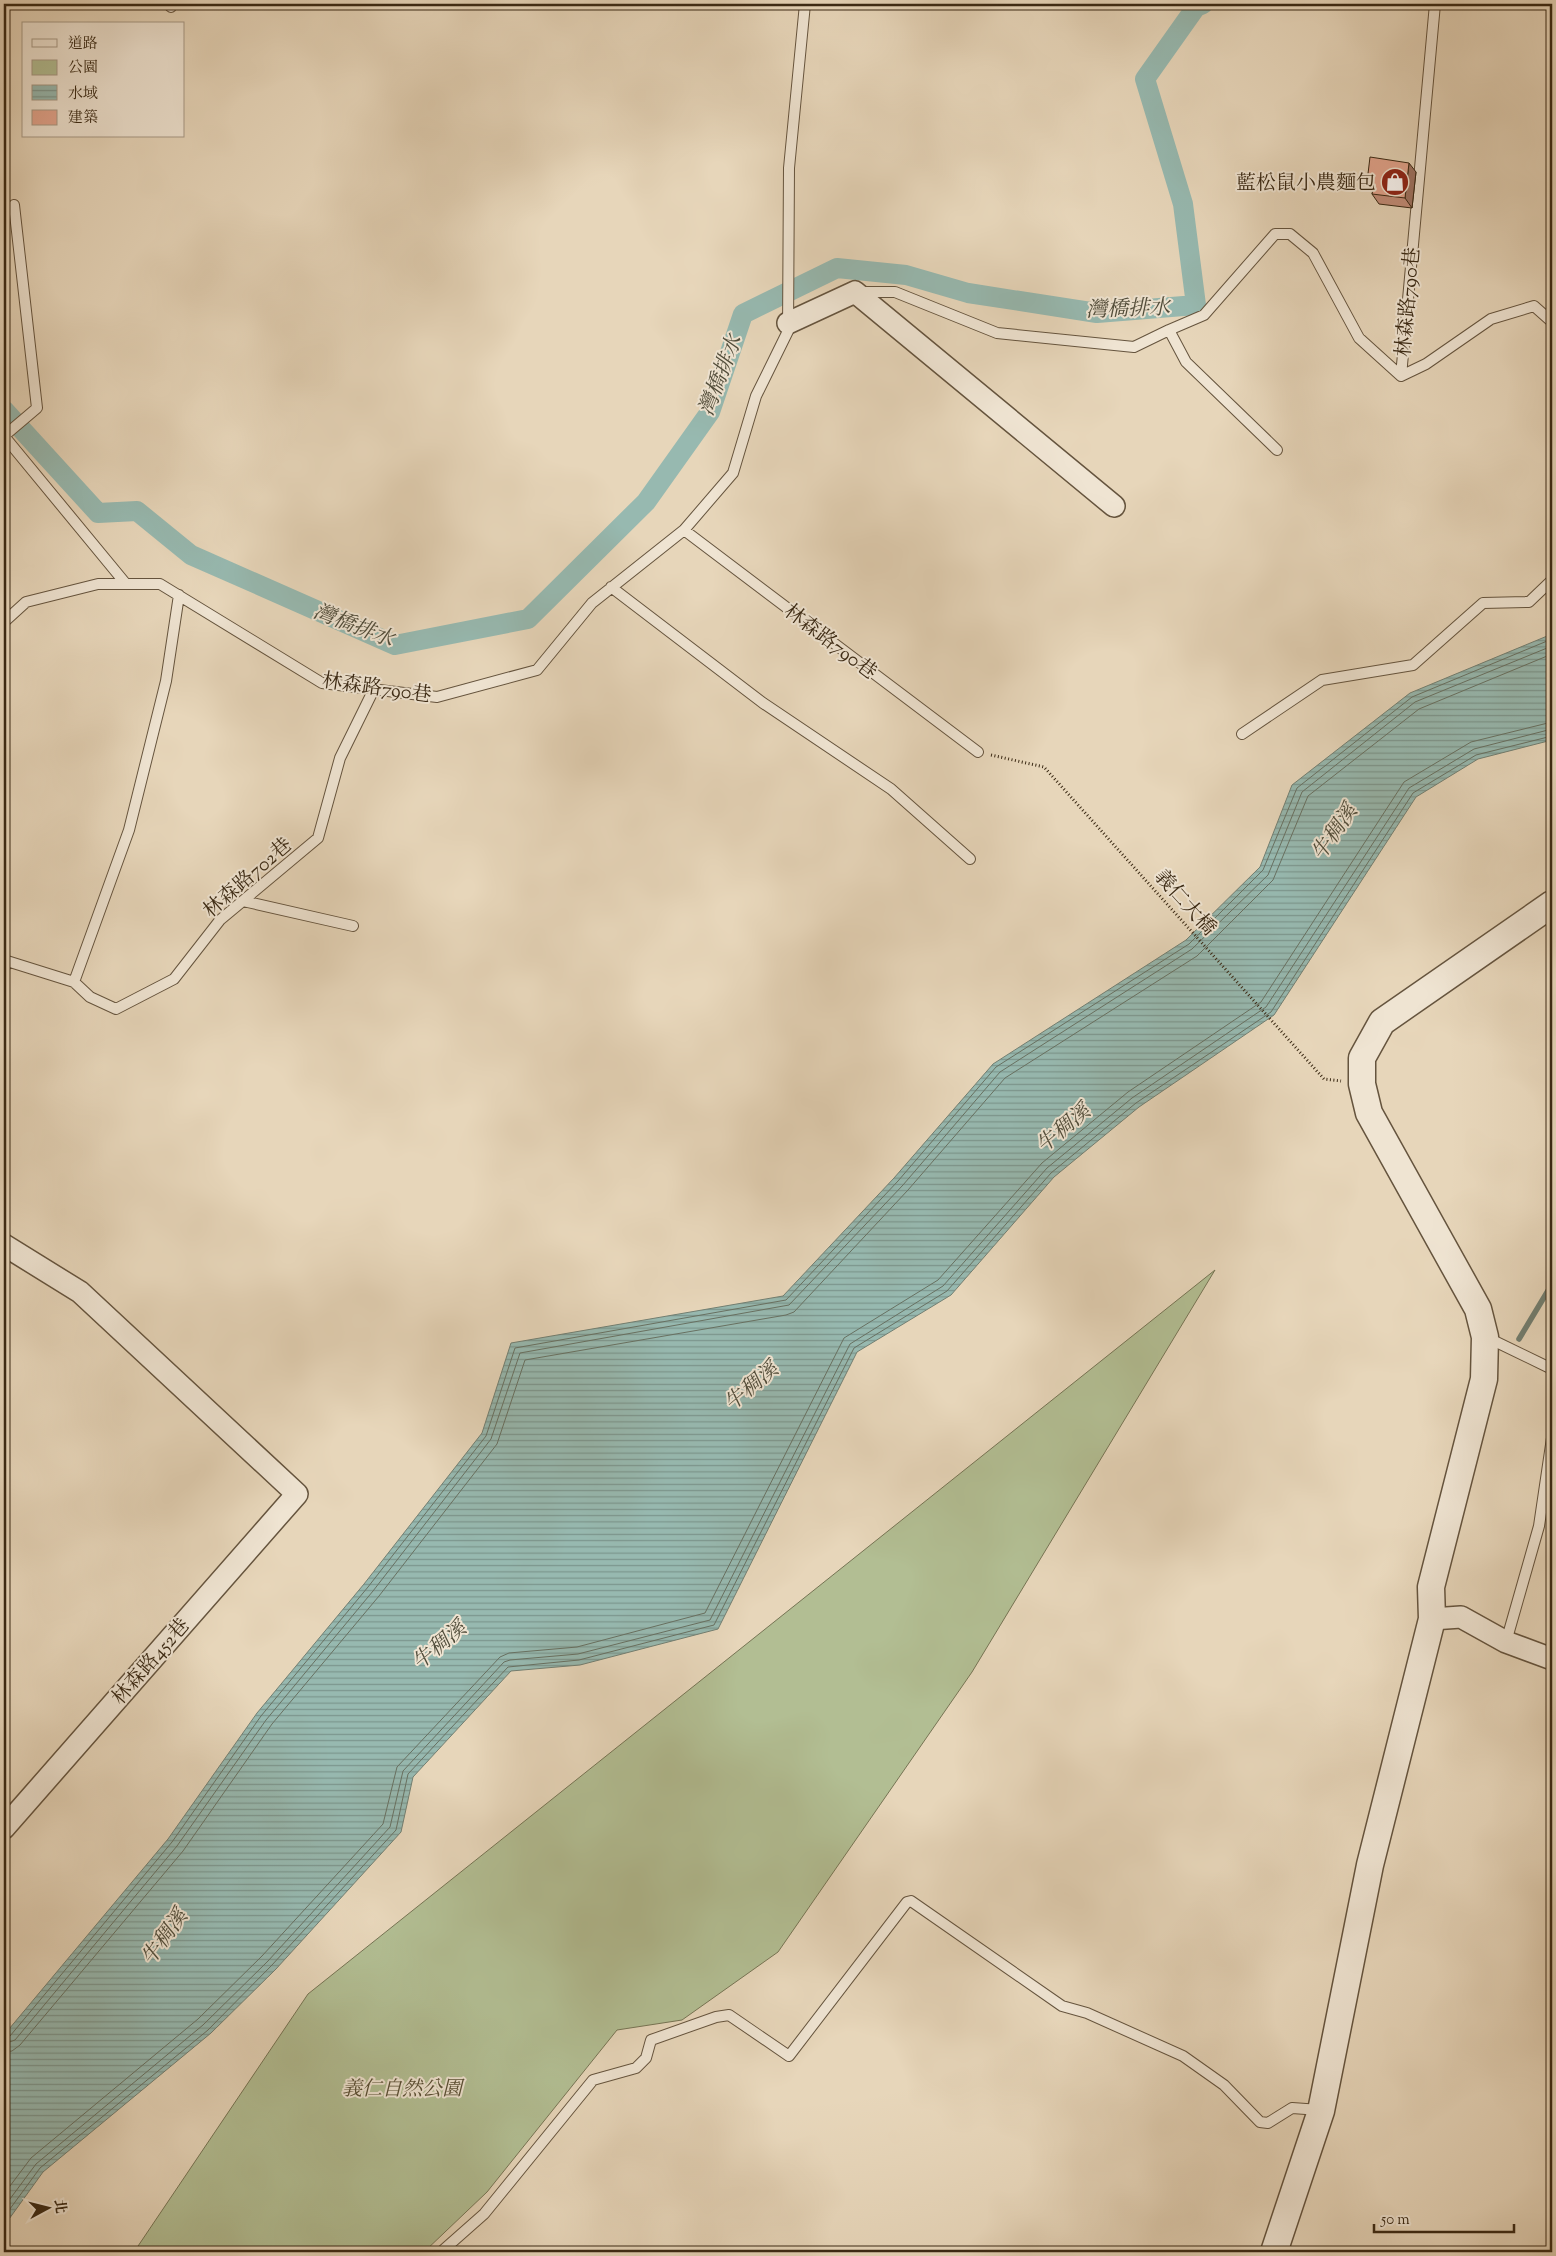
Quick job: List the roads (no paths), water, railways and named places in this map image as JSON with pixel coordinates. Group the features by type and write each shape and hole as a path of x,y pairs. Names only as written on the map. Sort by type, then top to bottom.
{"street":[{"name":"林森路790巷","path":"788,323 855,292"},
{"path":"855,292 1114,506"},
{"path":"1274,2252 1321,2110 1370,1865 1432,1619 1431,1587 1484,1378 1485,1337 1478,1309 1369,1113 1362,1084 1362,1058 1382,1022 1552,904"},
{"name":"林森路452巷","path":"4,1245 80,1292 297,1494 4,1828"},
{"path":"1432,1619 1461,1617 1506,1642 1552,1659"}],"lane":[{"path":"788,323 789,168 804,4"},
{"name":"林森路790巷","path":"1401,376 1435,4"},
{"path":"14,205 38,408 4,436 126,584"},
{"name":"林森路790巷","path":"855,292 895,292 997,332 1134,347 1204,315 1275,234 1290,234 1313,253 1358,338 1401,376"},
{"path":"1401,376 1426,364 1491,319 1534,306 1552,322"},
{"name":"林森路790巷","path":"4,622 26,602 98,584 160,584 322,683 438,697 537,670 592,602 684,530 733,474 756,396 788,332 788,323"},
{"path":"1169,330 1186,362 1277,450"},
{"name":"林森路790巷","path":"684,530 978,752"},
{"path":"1242,734 1322,680 1413,665 1483,603 1530,602 1552,580"},
{"path":"611,588 763,703 891,789 970,859"},
{"path":"74,982 129,830 166,681 179,595"},
{"name":"林森路702巷","path":"5,963 74,982 90,997 116,1009 174,979 220,920 318,838 340,758 374,689"},
{"path":"242,901 353,926"},
{"path":"1485,1337 1552,1369"},
{"path":"1506,1642 1539,1526 1552,1438"},
{"path":"441,2252 484,2214 593,2080 636,2068 646,2058 651,2040 716,2017 729,2015 789,2056 907,1902 911,1902 1062,2006 1087,2013 1183,2056 1224,2085 1260,2122 1268,2123 1292,2108 1321,2110"}],"water":[{"name":"牛稠溪","path":"1552,634 1552,740 1478,759 1416,797 1274,1015 1139,1107 1054,1177 951,1295 857,1352 718,1629 580,1665 511,1671 413,1777 401,1832 276,1969 211,2033 43,2172 4,2226 4,2035 168,1839 257,1713 364,1584 482,1433 511,1343 783,1296 894,1178 993,1064 1186,940 1260,867 1292,785 1410,693"}],"waterway":[{"name":"灣橋排水","path":"4,410 98,513 137,511 191,555 395,645 528,619 646,502 710,412 743,314 837,268 906,275 968,293 1097,313 1196,305 1183,204 1145,79 1196,7 1203,4"},
{"path":"1519,1339 1552,1284"}],"place":[{"name":"藍松鼠小農麵包","path":"1395,182"}],"park label":[{"name":"義仁自然公園","path":"402,2088"}]}
